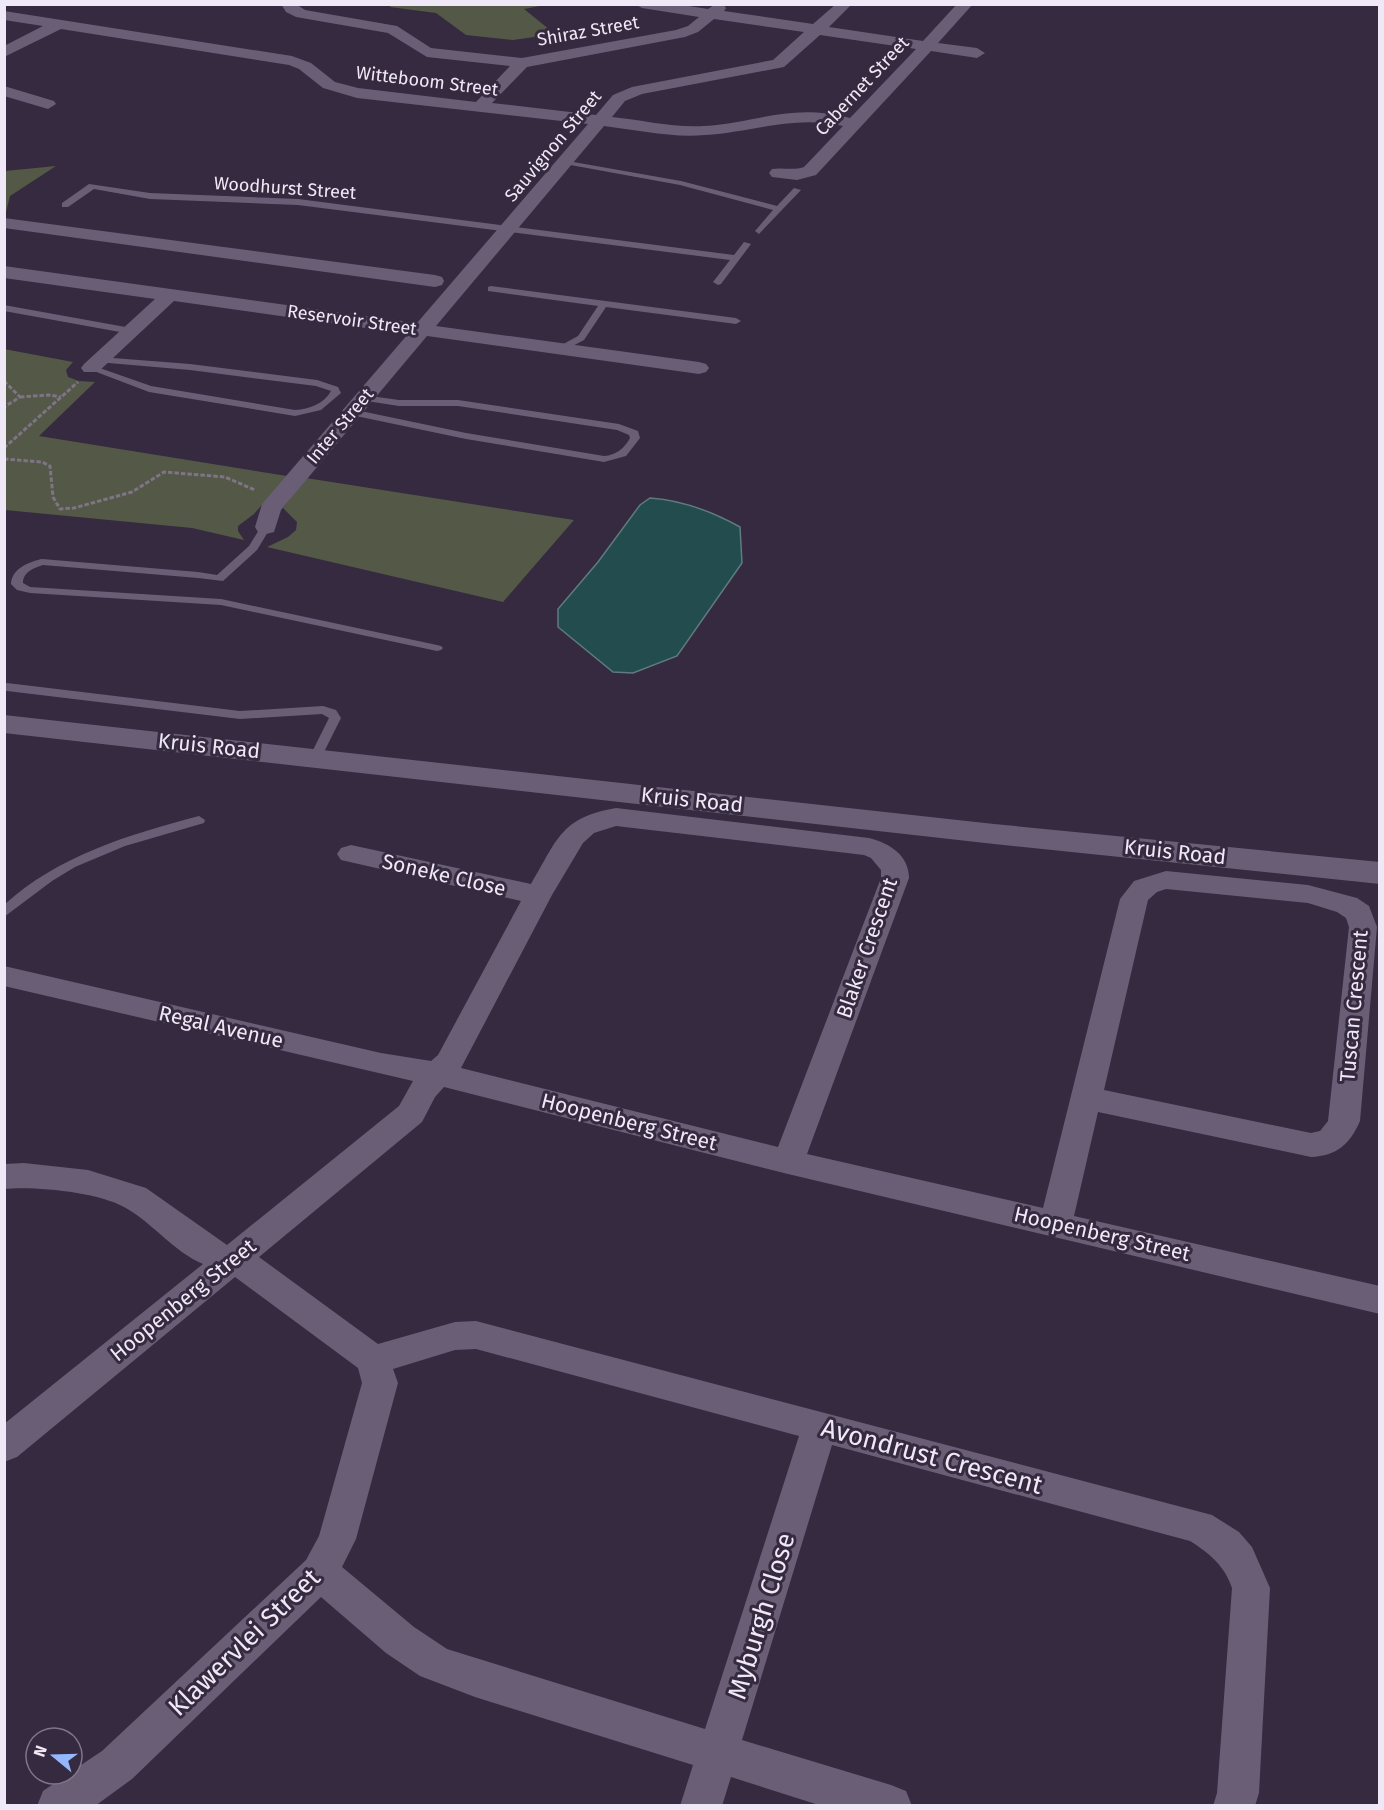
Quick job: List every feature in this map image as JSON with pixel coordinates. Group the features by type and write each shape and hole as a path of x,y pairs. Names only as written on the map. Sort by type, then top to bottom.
{"street":[{"name":"Shiraz Street","path":"288,4 291,9 301,14 392,29 427,52 522,63 680,34 690,31 717,10"},
{"path":"642,4 717,10 818,30 977,53"},
{"name":"Sauvignon Street","path":"422,330 619,98 632,92 778,64 845,4"},
{"name":"Cabernet Street","path":"778,173 797,175 810,171 966,4"},
{"name":"Witteboom Street","path":"4,15 292,61 305,66 329,85 348,92 692,131 714,130 795,116 820,117 854,124"},
{"path":"4,52 58,24"},
{"path":"480,106 522,63"},
{"path":"4,90 48,104"},
{"path":"4,223 435,281"},
{"name":"Reservoir Street","path":"4,272 699,368"},
{"path":"90,370 171,294"},
{"name":"Inter Street","path":"266,527 270,508 422,330"},
{"name":"Kruis Road","path":"4,724 970,832 1380,873"},
{"name":"Blaker Crescent","path":"438,1074 449,1062 538,896 573,837 584,827 599,820 616,817 869,847 889,858 895,868 895,878 788,1162"},
{"name":"Soneke Close","path":"351,854 538,896"},
{"name":"Tuscan Crescent","path":"1056,1223 1086,1098 1134,899 1140,889 1148,884 1166,880 1308,894 1347,904 1359,913 1363,927 1344,1121 1333,1140 1324,1145 1311,1145 1086,1098"},
{"name":"Regal Avenue","path":"4,976 381,1064 438,1074"},
{"name":"Hoopenberg Street","path":"4,1446 411,1114 422,1091 438,1074 788,1162 1380,1300"},
{"path":"4,1177 24,1175 88,1183 134,1197 212,1253 229,1262 252,1269 373,1360"},
{"name":"Avondrust Crescent","path":"373,1360 437,1340 476,1335 1199,1527 1217,1537 1241,1562 1251,1588 1238,1793 1233,1806"},
{"name":"Klawervlei Street","path":"58,1806 117,1765 320,1572 337,1539 380,1383 373,1360"},
{"name":"Myburgh Close","path":"701,1806 820,1426"},
{"path":"320,1572 400,1640 434,1663 475,1678 891,1806"}],"lane":[{"path":"565,162 681,183 778,209"},
{"name":"Woodhurst Street","path":"65,205 92,186 150,196 298,202 735,258"},
{"path":"759,231 797,190"},
{"path":"718,282 747,244"},
{"path":"491,289 736,321"},
{"path":"561,349 581,338 604,303"},
{"path":"4,308 131,331"},
{"path":"190,367 317,383 335,389 336,393 324,406 315,411 295,412 149,388 90,370 190,367"},
{"path":"408,425 424,403"},
{"path":"458,403 619,427 634,433 635,438 630,448 622,454 604,459 408,425 357,405 458,403"},
{"path":"219,579 253,548 266,527"},
{"path":"219,579 198,575 42,562 27,567 20,573 17,584 21,588 30,590 221,602 437,648"},
{"path":"219,579 221,602"},
{"path":"7,687 228,714 280,714 309,709 332,712 335,718 315,758"},
{"path":"4,913 21,896 48,876 76,861 110,846 199,820"}],"path":[{"path":"4,448 90,370"},
{"path":"4,381 20,398"},
{"path":"4,407 20,398 49,394 61,397"},
{"path":"4,459 42,462 50,466 53,497 60,508 75,510 94,502 120,498 150,485 164,472 225,477 257,491"}],"shaded area":[{"path":"391,5 545,5 524,9 555,34 513,40 466,35 436,13 390,7"},
{"path":"56,166 10,196 5,216 5,171"},
{"path":"4,349 73,362 66,370 68,377 79,381 95,382 39,436 287,476 254,514 238,526 238,531 244,540 192,528 5,510"},
{"path":"306,478 574,520 503,602 267,547 288,537 296,530 297,522 283,508"},
{"path":"650,498 673,501 696,508 740,527 742,563 677,656 633,673 613,672 558,627 558,609 598,562 640,505"}]}
